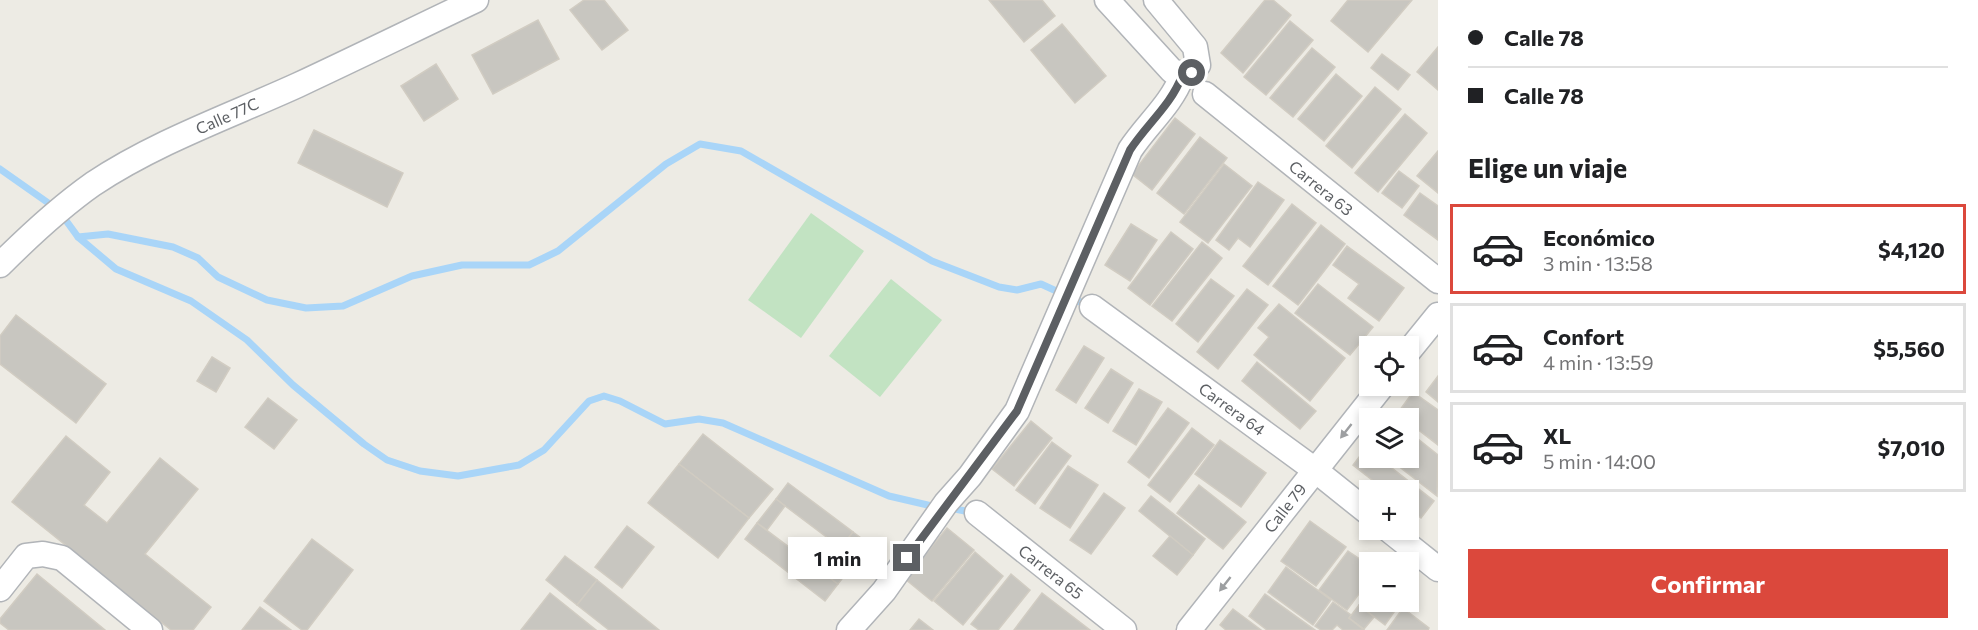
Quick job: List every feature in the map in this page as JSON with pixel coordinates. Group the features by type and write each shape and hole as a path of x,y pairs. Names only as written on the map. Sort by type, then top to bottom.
{"street":[{"name":"Calle 77C","path":"0,265 51,216 93,184 144,154 301,84 476,0"},
{"path":"1107,0 1172,71 1187,76 1195,69 1198,53 1156,0"},
{"path":"849,630 884,591 946,503 970,476 1017,411 1130,150 1147,125 1174,96 1182,76"},
{"name":"Carrera 63","path":"1205,94 1438,281"},
{"name":"Carrera 64","path":"1092,307 1315,470 1359,505"},
{"path":"1419,338 1438,315"},
{"name":"Calle 79","path":"1189,630 1374,396"},
{"name":"Carrera 65","path":"977,513 1124,630"},
{"path":"1402,540 1438,569"},
{"path":"0,589 26,556 43,554 62,558 150,630"}],"green space":[{"path":"811,213 864,251 801,338 748,300"},
{"path":"891,279 942,320 880,397 829,356"}],"building":[{"path":"584,0 604,0 628,30 602,50 570,10"},
{"path":"989,0 1042,0 1055,16 1024,42"},
{"path":"1265,0 1273,0 1291,15 1243,73 1221,53"},
{"path":"1348,0 1412,0 1368,52 1331,21"},
{"path":"538,20 559,59 493,94 472,55"},
{"path":"1290,21 1313,40 1266,95 1244,77"},
{"path":"1062,24 1106,76 1075,103 1031,50"},
{"path":"1438,47 1438,90 1417,72"},
{"path":"1312,48 1335,67 1293,117 1270,98"},
{"path":"1382,54 1410,75 1398,90 1371,68"},
{"path":"436,64 458,99 424,121 401,86"},
{"path":"1336,74 1362,96 1324,141 1298,119"},
{"path":"1375,87 1401,109 1352,168 1326,146"},
{"path":"1405,114 1427,133 1378,192 1355,173"},
{"path":"1175,118 1195,134 1152,190 1132,174"},
{"path":"314,130 403,173 387,207 298,163"},
{"path":"1200,137 1227,158 1184,214 1157,193"},
{"path":"1438,151 1438,193 1417,176"},
{"path":"1224,164 1252,186 1208,243 1180,222"},
{"path":"1399,171 1419,186 1402,208 1382,193"},
{"path":"1258,182 1284,200 1250,247 1238,238 1229,250 1216,240"},
{"path":"1420,193 1438,206 1438,240 1404,215"},
{"path":"1292,204 1316,223 1268,285 1243,266"},
{"path":"1131,224 1157,240 1130,281 1105,265"},
{"path":"1321,225 1345,244 1298,305 1273,286"},
{"path":"1171,232 1193,249 1150,305 1128,288"},
{"path":"1202,242 1222,258 1172,321 1152,306"},
{"path":"1347,246 1404,288 1379,321 1348,298 1359,284 1333,265"},
{"path":"1211,279 1234,296 1198,342 1176,324"},
{"path":"1318,284 1373,327 1366,336 1359,336 1359,344 1350,355 1295,313"},
{"path":"1247,289 1268,305 1218,369 1197,352"},
{"path":"1279,304 1345,358 1310,401 1254,355 1269,337 1258,328"},
{"path":"16,315 106,384 76,423 0,364 0,336"},
{"path":"1084,346 1104,358 1076,403 1056,390"},
{"path":"212,357 230,368 216,392 197,381"},
{"path":"1257,362 1316,411 1300,429 1242,381"},
{"path":"1111,369 1133,383 1108,423 1085,408"},
{"path":"1438,376 1438,402 1426,392"},
{"path":"1139,389 1162,402 1136,445 1113,431"},
{"path":"1410,396 1419,396 1438,410 1438,445 1419,430 1419,408 1401,408"},
{"path":"268,398 297,420 274,449 245,427"},
{"path":"1168,408 1189,423 1149,478 1128,462"},
{"path":"1031,421 1052,438 1014,486 992,469"},
{"path":"1192,428 1214,445 1170,502 1148,485"},
{"path":"703,434 773,489 749,518 679,464"},
{"path":"66,436 110,472 84,505 107,523 160,458 198,489 145,554 211,607 193,630 171,630 12,502"},
{"path":"1220,440 1266,473 1241,507 1195,474"},
{"path":"1419,440 1438,455 1437,496 1401,468 1419,468"},
{"path":"1052,442 1071,456 1035,504 1016,490"},
{"path":"1359,457 1359,468 1392,468 1407,480 1372,480 1353,465"},
{"path":"679,464 749,518 718,558 648,503"},
{"path":"1068,466 1098,485 1070,528 1040,508"},
{"path":"788,483 853,532 841,548 776,499"},
{"path":"1199,485 1246,522 1223,549 1177,513"},
{"path":"1419,489 1434,501 1421,518 1419,516"},
{"path":"1104,493 1125,508 1091,554 1070,540"},
{"path":"1151,496 1205,539 1193,555 1139,511"},
{"path":"776,499 785,506 767,530 757,523"},
{"path":"1310,521 1346,547 1316,586 1281,561"},
{"path":"757,523 838,584 825,601 745,539"},
{"path":"627,526 654,547 622,588 595,567"},
{"path":"947,528 974,550 932,601 905,579"},
{"path":"853,532 869,544 838,584 822,572"},
{"path":"1170,536 1193,555 1177,575 1153,556"},
{"path":"312,539 353,570 307,630 302,630 264,601"},
{"path":"1348,551 1359,558 1359,594 1347,610 1319,590"},
{"path":"975,552 1003,576 963,625 934,601"},
{"path":"565,556 597,580 577,605 546,580"},
{"path":"1286,567 1331,600 1313,625 1268,592"},
{"path":"37,574 105,630 9,630 0,623 0,619"},
{"path":"1011,574 1030,590 998,630 979,630 971,624"},
{"path":"597,580 659,630 609,630 577,605"},
{"path":"550,593 596,630 521,630"},
{"path":"1042,593 1090,630 1014,630"},
{"path":"1265,594 1315,630 1267,630 1249,616"},
{"path":"1333,602 1351,615 1349,618 1364,630 1343,630 1337,625 1332,630 1321,630 1315,626"},
{"path":"1359,605 1359,612 1368,612 1374,617 1364,629 1349,618"},
{"path":"260,607 291,630 242,630"},
{"path":"1233,609 1261,630 1226,630 1220,625"},
{"path":"1368,612 1394,612 1385,625"},
{"path":"1400,612 1408,612 1429,628 1428,630 1387,630"},
{"path":"919,619 933,630 910,630"}],"waterway":[{"path":"78,237 108,234 173,247 198,258 218,277 267,300 306,308 343,306 412,276 462,265 529,265 558,251 666,164 700,144 741,151 932,261 999,287 1017,290 1041,284 1089,306"},
{"path":"0,169 54,207"},
{"path":"62,215 78,237 116,269 191,301 247,340 293,385 364,444 387,460 420,471 458,476 519,465 544,450 589,401 604,396 620,401 665,424 699,419 723,423 889,496 936,507"},
{"path":"950,508 975,513"}],"route":[{"path":"907,558 1017,411 1130,150 1147,125 1174,96 1182,76 1192,73"}]}
